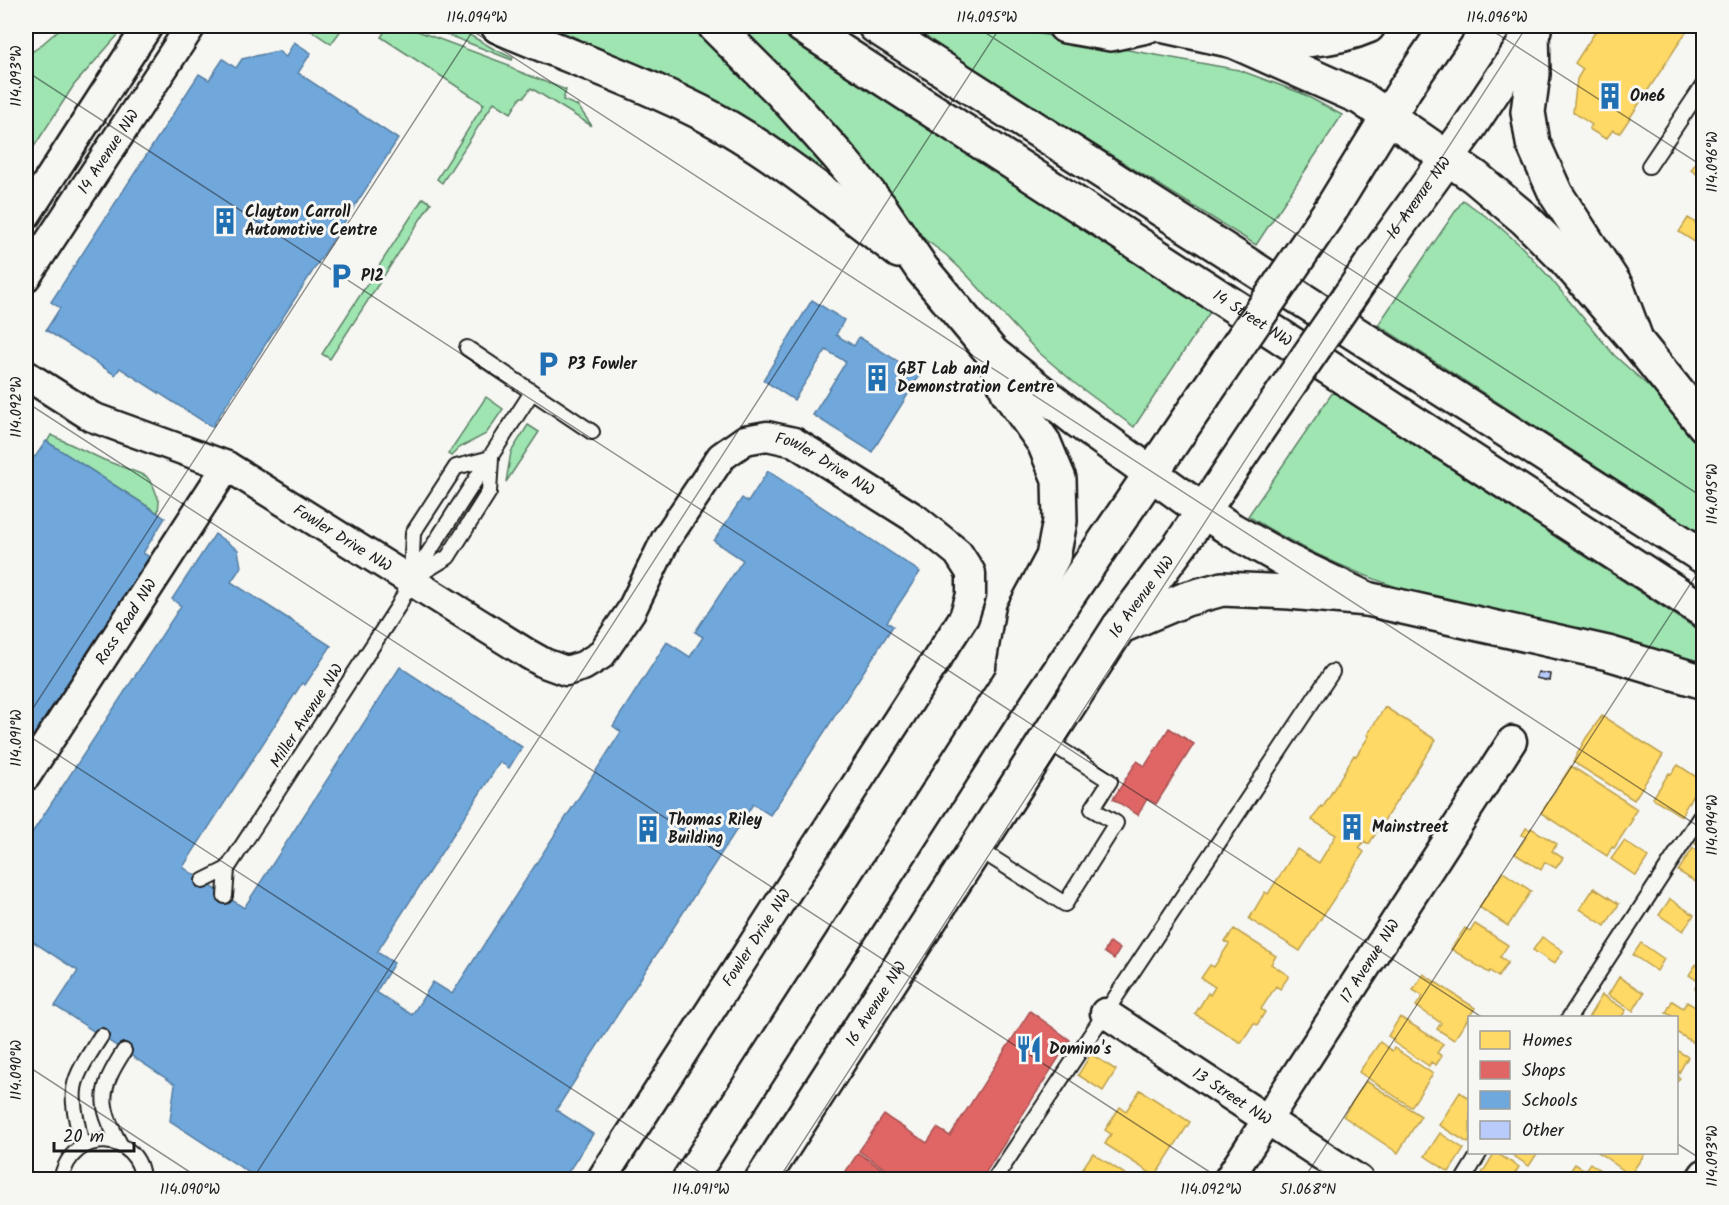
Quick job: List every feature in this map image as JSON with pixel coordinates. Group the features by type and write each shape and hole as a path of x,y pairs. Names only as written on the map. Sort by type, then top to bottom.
{"main road":[{"path":"498,26 702,113 754,143 922,269"},
{"path":"715,26 781,92 839,157 880,207 922,269 993,354 1046,397 1232,530 1289,562 1367,599"},
{"name":"14 Street NW","path":"802,26 1704,612"},
{"path":"875,26 1704,557"},
{"path":"1065,26 1111,34 1147,26"},
{"path":"1165,26 1233,41 1361,98 1474,177 1525,219 1564,258 1637,342 1704,425"},
{"path":"1233,41 1329,37 1368,26"},
{"path":"689,1179 1012,678 1332,208 1387,118 1448,26"},
{"path":"1534,29 1533,74 1528,112 1533,143 1556,194 1617,288 1637,342"},
{"name":"16 Avenue NW","path":"762,1179 1119,627 1181,544 1386,243 1445,158 1466,132 1534,29"},
{"path":"993,354 1008,392 1044,443 1059,478 1060,521 1053,557 1023,614 1012,678"},
{"path":"1119,627 1186,599 1222,589 1367,599 1608,653 1704,682"}],"street":[{"name":"14 Avenue NW","path":"28,208 148,26"},
{"name":"14 Avenue NW","path":"26,277 191,26"},
{"name":"Fowler Drive NW","path":"26,375 92,417 227,466 544,663 566,671 583,666 601,655 631,611 666,539 721,457 745,440 767,436 794,442 916,519 958,553 971,573 971,595 964,617 601,1179"},
{"name":"Ross Road NW","path":"26,776 227,466"},
{"name":"17 Avenue NW","path":"1228,1179 1512,741"},
{"name":"13 Street NW","path":"1105,1013 1359,1179"},
{"path":"1700,1179 1704,1174"}],"lane":[{"path":"1649,166 1704,84"},
{"path":"467,348 592,432"},
{"path":"411,580 448,557 489,492 491,458 532,392"},
{"path":"411,580 413,533 444,485 456,467 491,458"},
{"name":"Miller Avenue NW","path":"225,896 227,869 399,605 411,580"},
{"path":"994,1179 1332,672"},
{"path":"976,848 1065,904 1116,824 1092,808 1110,781 1047,740"},
{"path":"1570,1016 1704,812"},
{"path":"203,881 227,869"},
{"path":"81,1146 74,1109 73,1087 77,1074 101,1036"},
{"path":"124,1051 111,1071 103,1097 104,1108 109,1125 120,1144 138,1163 142,1179"},
{"path":"60,1179 64,1165 71,1154 81,1146 94,1141 120,1144"},
{"path":"1463,1179 1479,1154"}],"green space":[{"path":"63,26 126,26 74,85 26,159 26,56"},
{"path":"306,26 344,26 331,44"},
{"path":"373,26 404,26 509,65 515,70 566,90 563,100 578,106 592,126 531,88 524,97 521,97 511,113 494,102 442,183 437,179 484,104 381,37 384,33"},
{"path":"425,26 454,26 513,58 512,60"},
{"path":"549,26 695,26 758,86 825,162 818,171 703,97 648,69"},
{"path":"735,26 781,26 1210,312 1134,427 1077,385 1036,350 967,275 946,255 915,232"},
{"path":"904,26 995,26 1239,70 1301,93 1342,115 1256,245"},
{"path":"423,198 431,203 330,359 322,354"},
{"path":"1463,200 1494,222 1520,245 1614,355 1676,411 1703,443 1703,535 1378,325"},
{"path":"1333,392 1703,633 1703,665 1420,595 1332,561 1248,516"},
{"path":"486,397 503,409 486,434 459,448 451,456 448,454"},
{"path":"528,425 539,432 506,482 511,452"},
{"path":"51,435 104,460 146,476 153,485 159,501 158,513 47,442"}],"building: Homes":[{"name":"One6","path":"1599,26 1690,26 1620,133 1613,130 1606,139 1589,129 1592,125 1573,112 1577,79 1583,69 1575,63"},
{"path":"1704,150 1704,179 1691,170"},
{"path":"1688,218 1704,228 1704,242 1701,246 1679,232"},
{"name":"Mainstreet","path":"1385,707 1436,740 1369,844 1364,841 1359,848 1364,852 1300,951 1249,919 1265,892 1268,894 1297,849 1319,863 1336,835 1312,820 1321,806 1323,807 1354,755 1356,756 1369,736 1367,735"},
{"path":"1602,716 1663,755 1634,800 1573,762 1586,738"},
{"path":"1678,765 1701,780 1681,816 1653,798 1669,773 1671,774"},
{"path":"1571,766 1637,809 1631,818 1633,819 1607,856 1541,813"},
{"path":"1526,828 1530,830 1531,828 1557,844 1552,851 1563,858 1556,868 1545,862 1541,870 1515,854 1526,837 1522,835"},
{"path":"1704,831 1704,850 1695,844"},
{"path":"1624,841 1648,857 1636,876 1611,859"},
{"path":"1693,848 1704,855 1702,886 1678,871"},
{"path":"1503,872 1531,891 1508,926 1479,907"},
{"path":"1594,888 1619,904 1605,926 1580,909"},
{"path":"1670,899 1694,915 1683,931 1659,915"},
{"path":"1475,924 1508,945 1500,957 1508,962 1498,977 1451,949 1465,928 1470,931"},
{"path":"1234,929 1276,956 1271,964 1289,976 1280,989 1276,986 1261,1009 1265,1012 1257,1025 1254,1023 1241,1043 1195,1014 1208,993 1210,995 1215,987 1201,978 1210,965 1214,967 1229,944 1225,942"},
{"path":"1542,937 1563,951 1554,964 1533,950"},
{"path":"1641,943 1664,959 1657,971 1633,955"},
{"path":"1696,964 1704,969 1704,994 1695,988 1699,982 1689,975"},
{"path":"1423,974 1475,1008 1454,1040 1437,1029 1441,1023 1416,1006 1423,996 1413,990"},
{"path":"1619,977 1644,993 1633,1011 1608,995"},
{"path":"1602,995 1626,1010 1622,1016 1589,1016"},
{"path":"1672,1001 1683,1008 1687,1002 1704,1012 1704,1032 1696,1044 1678,1033 1678,1016 1666,1013"},
{"path":"1400,1017 1443,1044 1437,1053 1442,1056 1436,1065 1431,1062 1429,1066 1393,1042 1394,1040 1388,1036"},
{"path":"1380,1042 1392,1051 1394,1048 1433,1074 1411,1107 1359,1072"},
{"path":"1678,1051 1688,1057 1678,1074"},
{"path":"1091,1054 1116,1070 1103,1091 1078,1075"},
{"path":"1366,1081 1421,1116 1398,1153 1343,1116"},
{"path":"1140,1090 1190,1122 1155,1176 1105,1144 1111,1134 1105,1130 1120,1107 1126,1111"},
{"path":"1460,1092 1468,1098 1468,1143 1439,1125"},
{"path":"1440,1133 1464,1149 1449,1172 1425,1156"},
{"path":"1094,1154 1134,1180 1075,1180"},
{"path":"1494,1154 1498,1154 1519,1167 1511,1180 1478,1180"},
{"path":"1511,1154 1537,1154 1529,1166"},
{"path":"1601,1154 1645,1154 1630,1175"},
{"path":"1590,1163 1614,1180 1577,1180 1568,1174 1575,1164 1585,1170"}],"building: Shops":[{"path":"1169,728 1194,744 1156,804 1147,799 1138,815 1113,799 1137,761 1145,766"},
{"path":"1110,942 1120,949 1114,959 1104,952"},
{"path":"1030,1011 1070,1040 981,1180 910,1180 894,1169 892,1173 859,1151 884,1115 927,1143 937,1128 950,1136"},
{"path":"858,1153 894,1176 899,1180 840,1180"}],"building: Schools":[{"name":"Clayton Carroll Automotive Centre","path":"294,42 311,53 298,73 398,139 212,427 120,368 115,375 46,330 60,308 51,302 199,74 209,80 223,59 236,68 242,59 278,51 286,57"},
{"name":"GBT Lab and Demonstration Centre","path":"812,300 844,320 836,335 854,346 859,337 920,375 872,452 813,415 846,362 826,350 794,400 763,380"},
{"path":"46,441 165,518 143,553 151,558 26,749 26,450 35,457"},
{"name":"Thomas Riley Building","path":"768,471 920,572 887,622 893,626 783,796 770,815 753,804 556,1110 593,1134 563,1180 260,1180 170,1121 175,1084 55,1006 78,971 26,937 26,842 181,606 172,599 215,534 238,550 241,567 231,582 331,646 305,685 302,683 183,867 203,881 244,908 400,667 522,747 509,768 500,762 377,952 394,963 376,992 412,1015 433,982 452,994 621,732 613,726 667,642 690,657 703,637 695,632 743,560 714,541 742,498 748,502"}],"building: Other":[{"path":"1538,672 1550,674 1549,681 1536,678"}],"tram line":[{"path":"26,34 36,26"}],"place":[{"name":"One6","path":"1610,96"},
{"name":"Clayton Carroll Automotive Centre","path":"225,221"},
{"name":"P12","path":"341,276"},
{"name":"P3 Fowler","path":"548,364"},
{"name":"GBT Lab and Demonstration Centre","path":"877,378"},
{"name":"Mainstreet","path":"1352,827"},
{"name":"Thomas Riley Building","path":"648,829"},
{"name":"Domino's","path":"1029,1049"}]}
